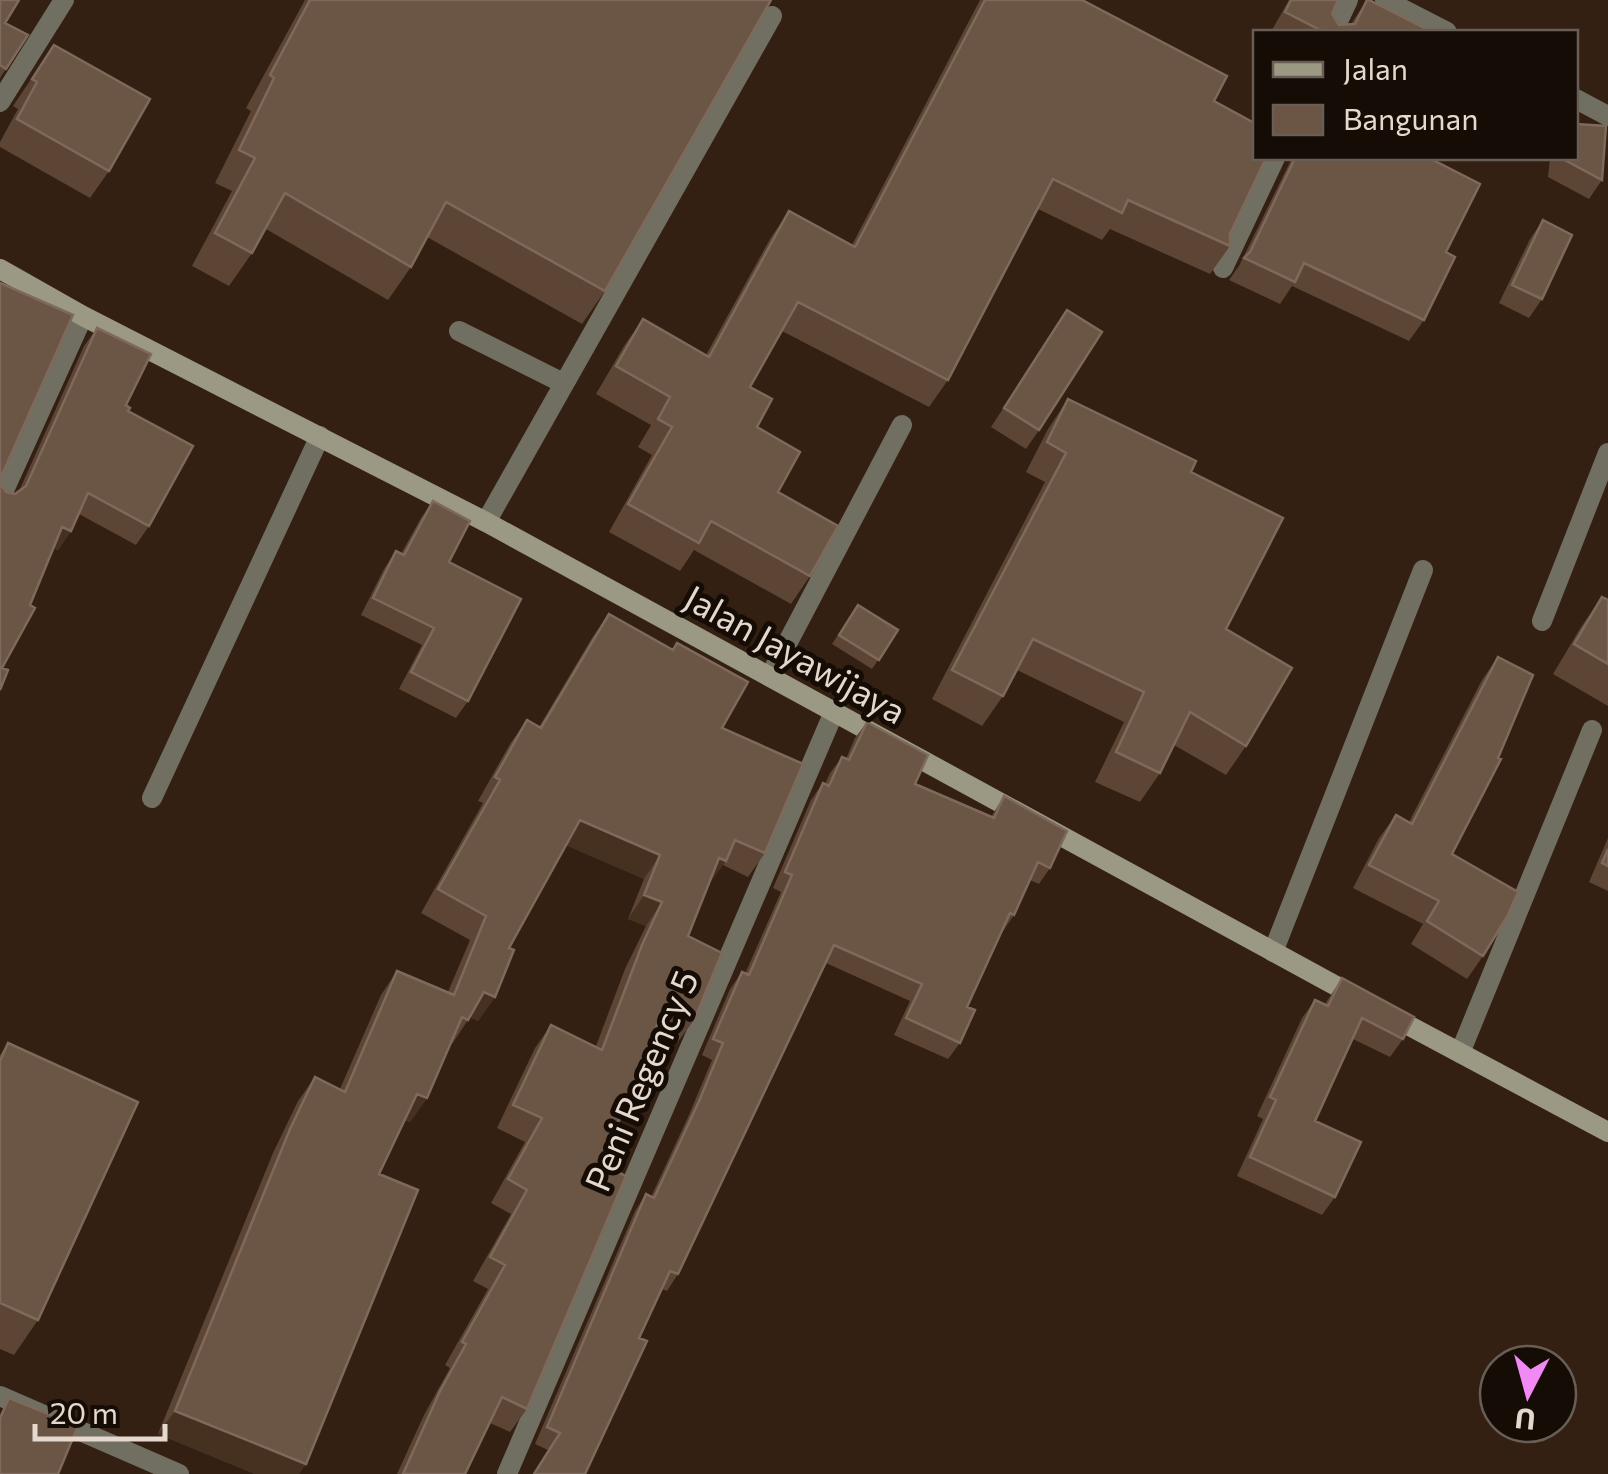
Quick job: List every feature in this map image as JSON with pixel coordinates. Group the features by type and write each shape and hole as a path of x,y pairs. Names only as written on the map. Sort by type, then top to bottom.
{"main road":[{"name":"Jalan Jayawijaya","path":"0,270 486,522 1608,1132"}],"street":[{"path":"0,102 64,0"},
{"path":"1334,30 1348,0"},
{"path":"1384,0 1443,30"},
{"path":"486,522 772,16"},
{"path":"1578,100 1608,116"},
{"path":"1224,268 1274,160"},
{"path":"0,499 83,316"},
{"path":"459,330 563,383"},
{"path":"770,676 902,425"},
{"path":"152,798 320,436"},
{"path":"1542,621 1608,452"},
{"path":"1273,952 1423,570"},
{"name":"Peni Regency 5","path":"507,1474 834,712"},
{"path":"1460,1053 1592,730"},
{"path":"0,1396 179,1474"}],"building":[{"path":"0,0 19,0 5,23 28,35 6,69 0,65"},
{"path":"310,0 771,0 605,291 446,202 411,267 285,193 252,253 215,233 255,158 239,150 274,78 270,75"},
{"path":"985,0 1082,0 1227,76 1214,101 1253,122 1253,160 1265,160 1230,234 1230,246 1128,200 1122,213 1053,179 948,380 798,302 750,387 772,399 757,427 800,452 778,492 838,526 810,576 711,521 699,543 628,504 672,427 658,419 670,397 616,366 643,319 709,357 789,211 855,247"},
{"path":"1291,0 1338,0 1332,14 1339,25 1355,24 1369,0 1428,30 1320,30 1285,12"},
{"path":"54,45 150,99 109,171 17,119 37,82 32,79"},
{"path":"1578,124 1606,126 1602,180 1565,160 1578,160"},
{"path":"1294,160 1433,160 1480,184 1446,252 1455,257 1424,320 1304,263 1295,282 1244,258"},
{"path":"1543,220 1572,235 1542,299 1512,285"},
{"path":"0,283 73,315 0,479"},
{"path":"1067,310 1102,332 1039,430 1004,408"},
{"path":"97,328 151,354 126,405 128,411 193,446 149,526 88,493 71,531 62,527 30,605 35,608 2,668 8,670 0,690 0,483 6,492 15,494 26,486"},
{"path":"1068,399 1196,461 1191,472 1283,518 1226,629 1292,668 1246,746 1190,712 1160,773 1116,752 1144,692 1033,639 1003,696 952,670 1066,453 1047,442"},
{"path":"433,501 470,521 449,562 521,599 468,701 411,672 434,628 373,598 396,551 404,555"},
{"path":"1602,597 1608,600 1608,664 1574,644"},
{"path":"858,605 898,630 879,660 839,635"},
{"path":"609,614 673,650 677,643 748,682 722,728 803,764 765,853 735,840 726,861 719,858 688,936 722,953 694,1020 665,1006 632,1093 599,1163 626,1176 527,1409 502,1397 465,1474 403,1474 466,1344 462,1342 505,1265 490,1257 527,1190 508,1179 542,1118 513,1105 551,1025 602,1050 662,902 644,895 660,855 580,820 509,948 514,950 495,997 484,992 468,1020 462,1017 427,1098 417,1094 379,1174 418,1190 306,1464 175,1411 315,1077 345,1092 397,971 454,995 486,916 438,889 500,780 495,777 527,720 541,728"},
{"path":"1498,657 1533,675 1498,758 1501,759 1452,854 1518,892 1483,956 1427,921 1439,901 1369,865 1396,815 1412,824"},
{"path":"867,722 928,755 915,784 994,818 1004,796 1067,831 1050,868 1038,862 1014,915 1010,913 967,1007 975,1010 960,1043 906,1018 922,984 834,945 678,1274 670,1271 639,1338 647,1341 585,1474 534,1474 560,1433 547,1427 646,1194 654,1198 700,1099 723,1043 713,1039 742,972 749,975 792,875 785,872 823,783 829,786 842,757 849,760"},
{"path":"1342,978 1414,1017 1403,1039 1362,1018 1315,1121 1361,1142 1335,1197 1250,1157 1276,1100 1270,1097 1315,1000 1328,1006"},
{"path":"8,1043 138,1102 38,1320 0,1303 0,1061"},
{"path":"9,1398 78,1426 58,1474 0,1474 0,1418"}]}
